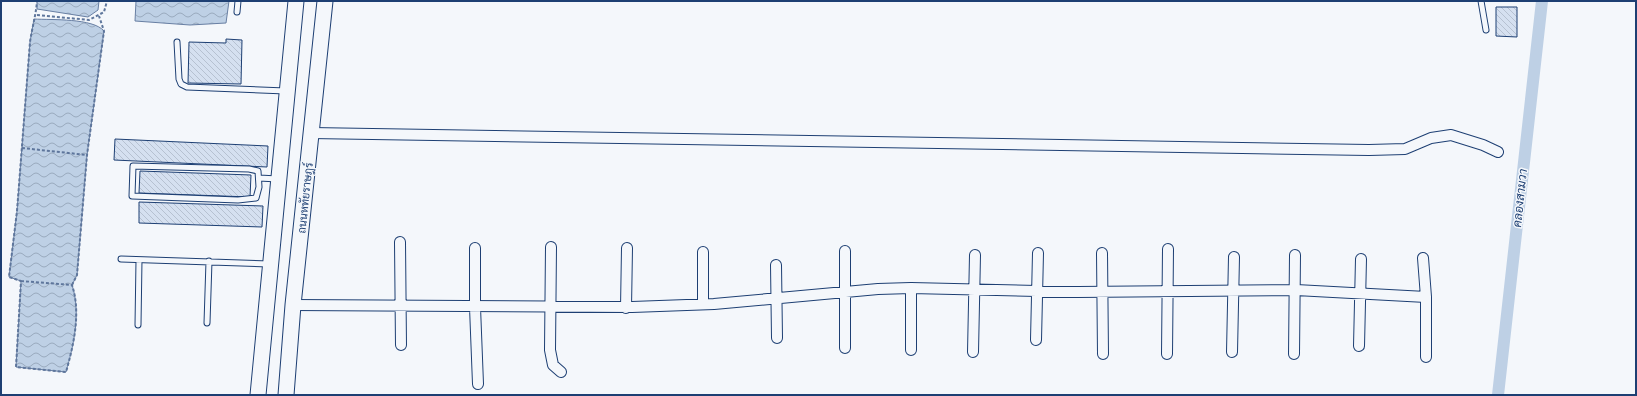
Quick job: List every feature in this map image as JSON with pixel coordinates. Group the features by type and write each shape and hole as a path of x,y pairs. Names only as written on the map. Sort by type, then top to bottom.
{"main road":[{"path":"258,390 296,1"},
{"name":"ถนนหทัยราษฎร์","path":"286,391 293,305 325,1"}],"street":[{"path":"311,133 698,138 1370,150 1405,149 1431,138 1452,135 1483,144 1498,152"},
{"path":"400,242 401,345"},
{"path":"551,247 550,350 553,365 561,372"},
{"path":"475,248 475,307 478,384"},
{"path":"626,308 627,248"},
{"path":"1168,249 1168,354"},
{"path":"845,251 845,348"},
{"path":"703,252 703,304"},
{"path":"1036,340 1038,252"},
{"path":"1102,253 1104,291 1103,354"},
{"path":"972,352 975,255"},
{"path":"1294,354 1296,290 1295,255"},
{"path":"1232,352 1234,257"},
{"path":"1423,258 1426,297 1426,357"},
{"path":"1359,346 1360,259"},
{"path":"776,265 777,338"},
{"path":"293,305 626,308 703,304 845,291 911,288 1167,292 1296,290 1426,297"},
{"path":"911,288 911,350"}],"lane":[{"path":"237,12 238,1"},
{"path":"1481,1 1486,30"},
{"path":"177,42 179,79 181,84 187,87 287,91"},
{"path":"133,166 250,169 258,171 259,178 256,198 251,200 132,196 133,166"},
{"path":"259,178 278,179"},
{"path":"121,258 139,260 270,264"},
{"path":"138,325 139,260"},
{"path":"207,323 209,261"}],"path":[{"path":"37,1 36,15 33,22 30,42 17,211 9,278 21,281 72,285"},
{"path":"36,15 89,20 104,12 107,1"},
{"path":"21,281 16,368 66,372 71,354 77,305 72,285 77,275 88,155 104,31 98,16"},
{"path":"22,148 88,155"}],"water":[{"path":"37,1 99,1 98,10 88,17 37,9"},
{"path":"136,1 229,1 226,23 190,25 135,21"},
{"path":"34,19 82,22 99,27 104,31 87,155 77,275 72,285 76,306 74,339 66,372 16,367 21,281 9,277 17,211 30,42"}],"building":[{"path":"1496,7 1517,7 1517,37 1496,36"},
{"path":"226,39 242,40 241,84 188,83 189,42 226,43"},
{"path":"115,139 268,146 267,167 114,160"},
{"path":"140,171 251,175 250,197 139,193"},
{"path":"139,202 263,206 262,227 139,223"}],"waterway":[{"name":"คลองสามวา","path":"1498,395 1542,1"}]}
